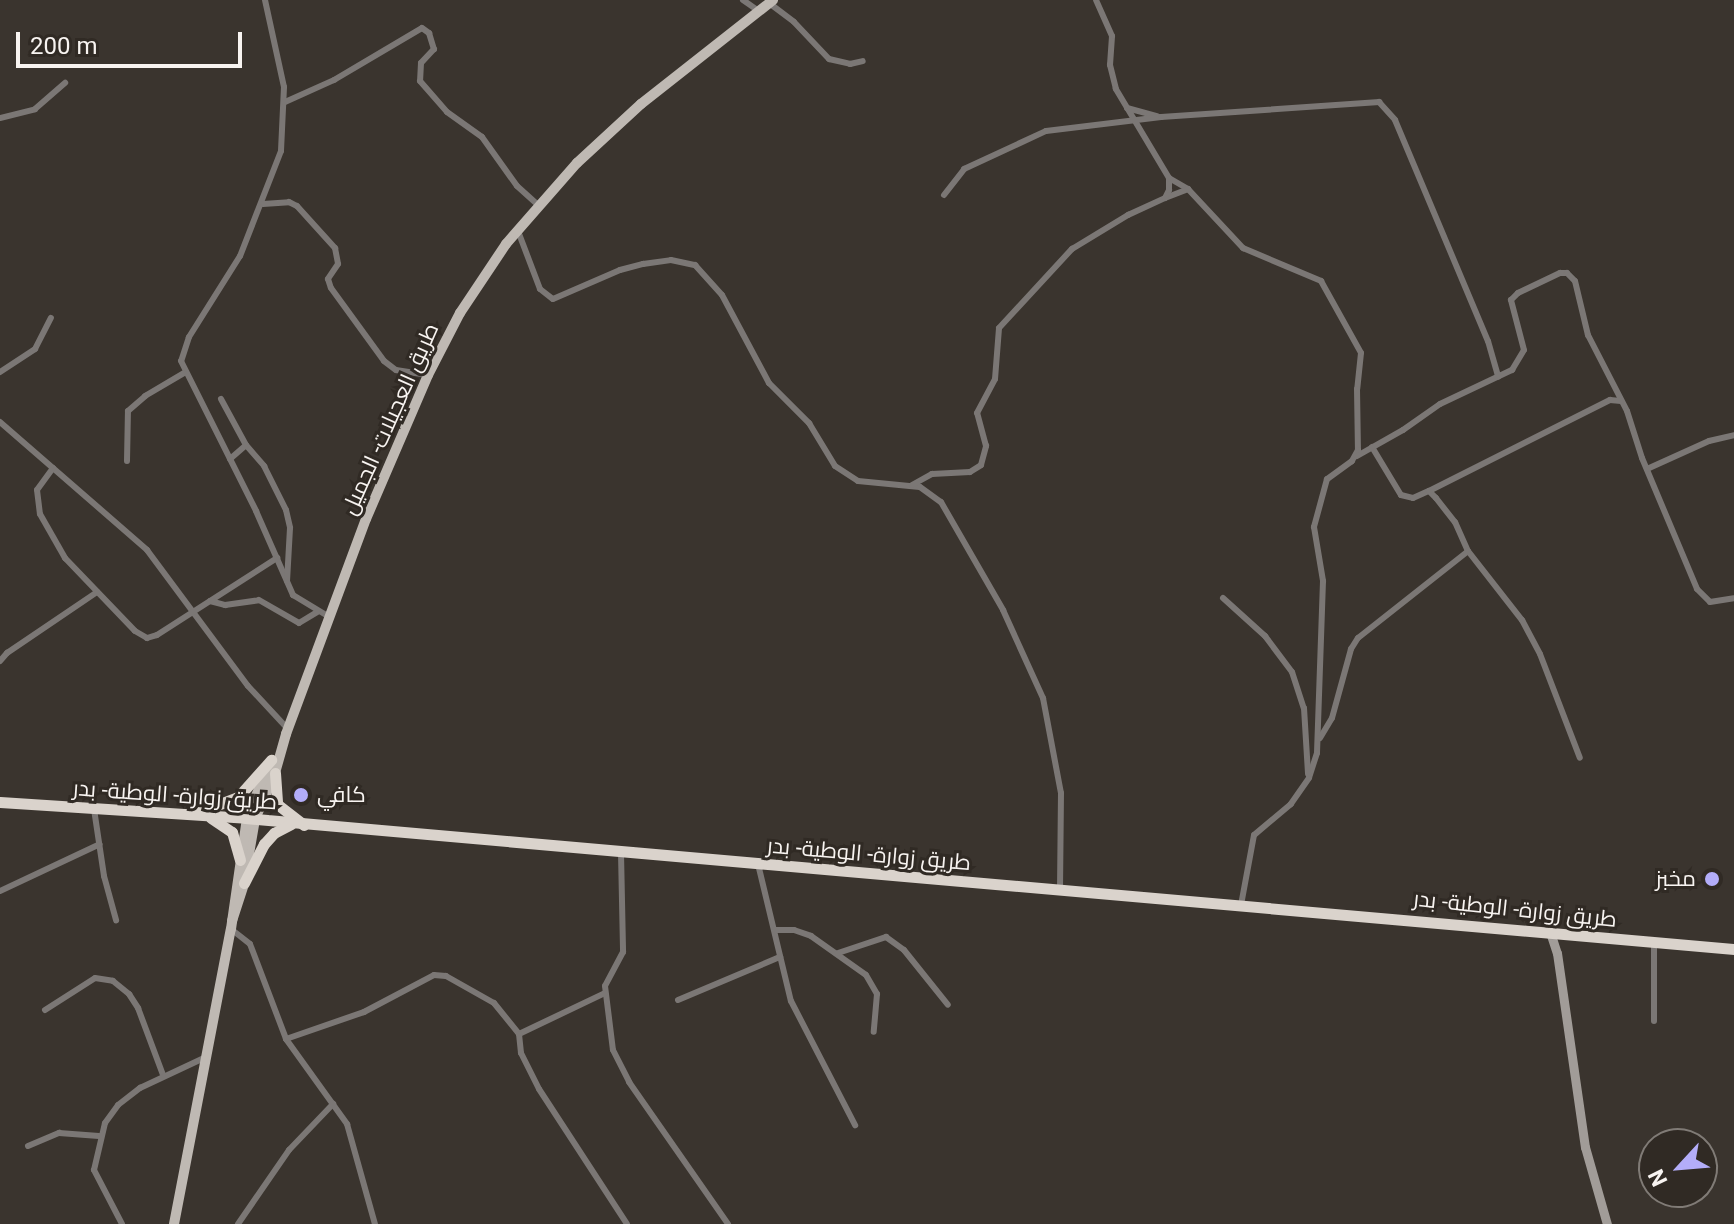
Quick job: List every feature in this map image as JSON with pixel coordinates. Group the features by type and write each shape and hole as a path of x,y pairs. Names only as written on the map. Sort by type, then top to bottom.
{"highway":[{"path":"197,814 238,797 271,760"},
{"path":"275,773 277,804 304,825"},
{"name":"طريق زوارة- الوطية- بدر","path":"0,802 197,814 1734,949"},
{"path":"197,814 228,828 240,860"},
{"path":"244,883 264,844 274,833 291,824"}],"main road":[{"name":"طريق العجيلات- الجميل","path":"287,732 366,519 428,375 460,313 518,229 614,126 771,2"},
{"path":"174,1224 231,925 240,860 271,760 287,732"},
{"path":"231,925 244,883 251,819 275,773 287,732"}],"street":[{"path":"265,0 285,102 281,151 263,204 240,256 181,351 184,373 230,459 287,584 297,599 331,618"},
{"path":"743,0 759,11"},
{"path":"1096,0 1112,36 1112,78 1169,178 1188,189 1243,248 1315,277 1326,288 1361,353 1357,456"},
{"path":"771,2 829,59 850,64 863,61"},
{"path":"285,102 334,80 422,28 429,33 434,49 421,63 420,81 447,112 482,137 517,186 538,205"},
{"path":"0,118 35,109 65,83"},
{"path":"944,195 964,169 1039,134 1161,117 1370,102 1385,105 1395,120 1413,170 1456,262 1488,341 1498,377"},
{"path":"1127,108 1161,117"},
{"path":"1165,198 1169,178"},
{"path":"911,486 932,474 970,472 981,465 986,446 977,413 995,379 999,328 1072,249 1128,215 1188,189"},
{"path":"263,204 289,202 297,206 335,248 338,264 328,279 331,288 384,361 396,370 428,375"},
{"path":"518,229 540,289 553,299 620,270 643,264 671,260 695,265 722,295 769,383 809,423 835,466 858,481 911,486 934,495 950,516 1035,677 1049,719 1060,780 1060,890"},
{"path":"1241,905 1254,835 1291,804 1309,778 1319,741 1323,581 1314,527 1327,479 1357,456 1440,404 1517,366 1524,350 1511,310 1513,297 1560,273 1567,273 1575,281 1588,335 1621,401 1697,589 1704,598 1716,603 1734,598"},
{"path":"0,372 35,349 51,318"},
{"path":"127,461 128,411 145,396 184,373"},
{"path":"1610,400 1612,387"},
{"path":"221,399 246,445 264,466 286,510 290,528 287,584"},
{"path":"1372,447 1401,495 1413,498 1610,400 1621,401"},
{"path":"0,422 129,532 287,732"},
{"path":"1647,469 1696,446 1734,435"},
{"path":"230,459 246,445"},
{"path":"53,468 37,490 40,514 65,558 147,638 277,558"},
{"path":"1429,491 1455,522 1468,551 1531,634 1580,758"},
{"path":"1319,741 1332,718 1351,649 1358,638 1468,551"},
{"path":"0,661 7,653 97,592"},
{"path":"1223,598 1265,636 1292,672 1304,708 1309,778"},
{"path":"210,601 225,605 259,600 299,623 317,612"},
{"path":"94,809 116,920"},
{"path":"0,891 100,844"},
{"path":"621,853 623,952 606,980 605,993 611,1041 621,1070 728,1224"},
{"path":"758,864 798,1018 855,1125"},
{"path":"231,925 255,952 286,1039 352,1133 375,1224"},
{"path":"775,930 802,932 859,968 874,985 878,1005 874,1032"},
{"path":"1550,932 1557,953 1585,1147 1607,1224"},
{"path":"838,953 886,937 904,950 948,1005"},
{"path":"1654,943 1654,1021"},
{"path":"678,1000 780,957"},
{"path":"286,1039 364,1012 434,975 446,976 494,1003 519,1034 521,1053 539,1089 627,1224"},
{"path":"45,1010 95,978 113,981 129,994 138,1008 163,1075"},
{"path":"519,1034 605,993"},
{"path":"122,1224 96,1179 99,1136 118,1105 163,1075 206,1057"},
{"path":"238,1224 289,1150 333,1104"},
{"path":"28,1146 59,1133 99,1136"}],"place":[{"name":"كافي","path":"301,795"},
{"name":"مخبز","path":"1712,879"}]}
